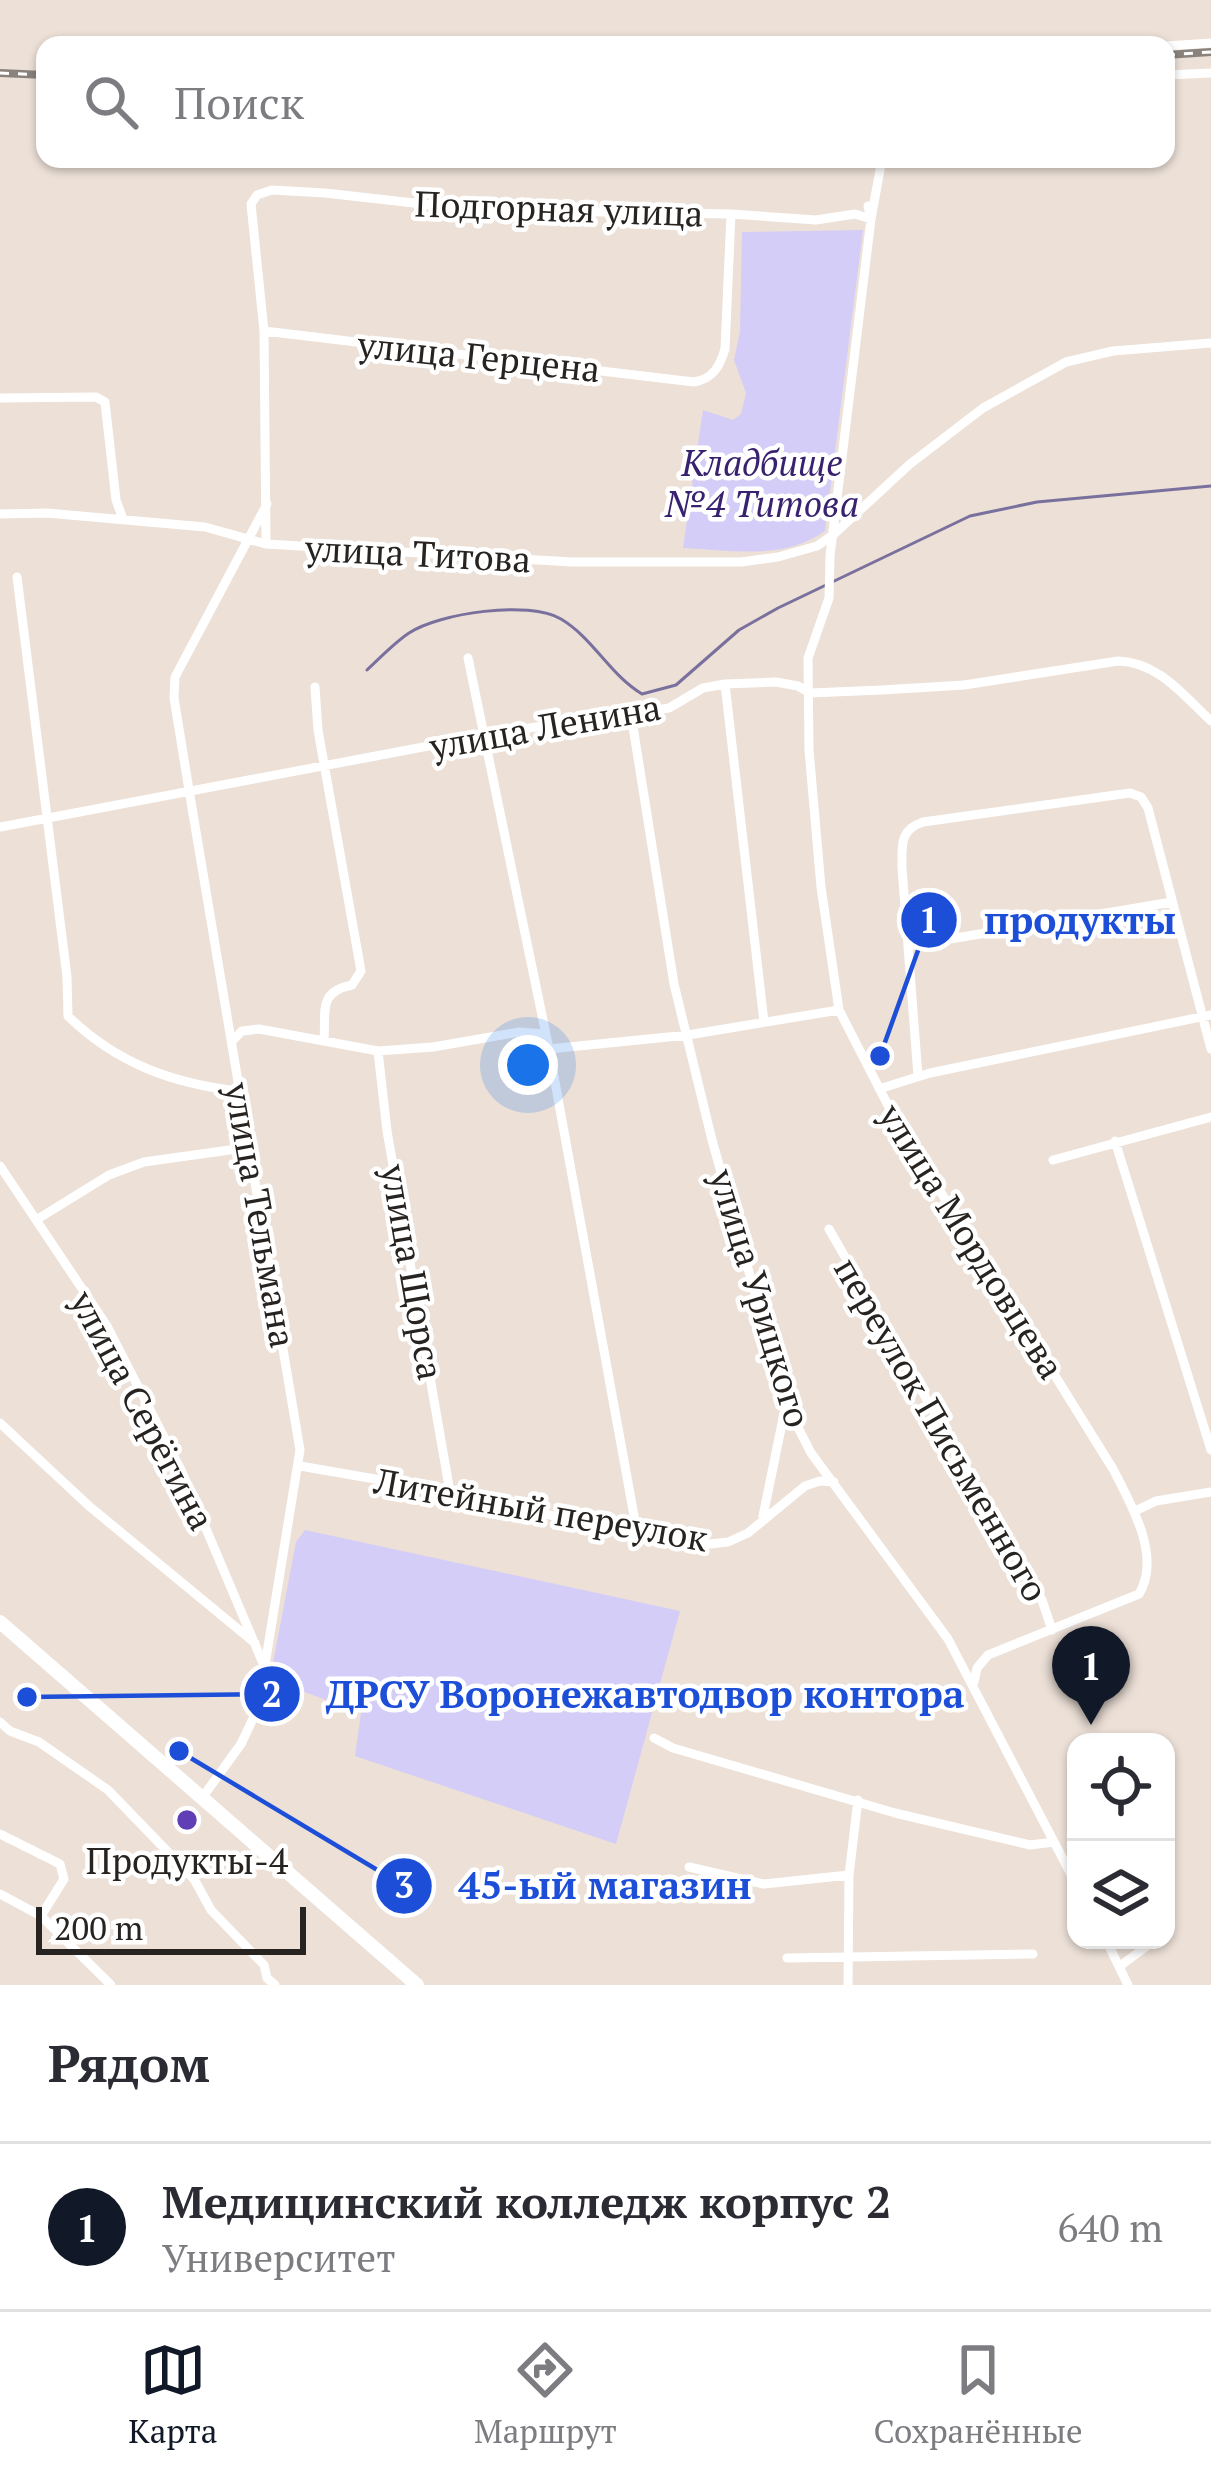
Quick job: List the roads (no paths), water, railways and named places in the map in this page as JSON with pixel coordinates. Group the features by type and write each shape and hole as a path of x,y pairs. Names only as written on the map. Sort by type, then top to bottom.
{"main road":[{"path":"0,1622 417,1985"}],"street":[{"path":"1175,45 1211,43"},
{"path":"1175,75 1211,73"},
{"path":"833,535 880,168"},
{"name":"Подгорная улица","path":"263,332 251,204 257,195 272,190 476,210 816,220 855,214 871,219"},
{"path":"868,206 871,219"},
{"name":"улица Герцена","path":"263,332 707,380 721,364 725,349 731,214"},
{"path":"263,332 266,544"},
{"name":"улица Титова","path":"0,514 205,527 266,544 572,562 760,560 818,546 910,464 983,408 1066,362 1113,351 1211,343"},
{"path":"0,398 95,397 105,402 116,500 123,519"},
{"name":"улица Тельмана","path":"202,1798 254,1722 300,1466 174,698 175,677 267,504"},
{"name":"улица Мордовцева","path":"833,535 830,588 808,658 810,764 839,1010 879,1089 1135,1511 1147,1563 1148,1581 1139,1594 988,1655 977,1668 974,1682"},
{"path":"818,546 830,556"},
{"path":"17,577 68,1016 98,1045 151,1073 239,1091"},
{"path":"468,658 549,1049 635,1521"},
{"name":"улица Ленина","path":"0,827 487,736 669,708 703,688 725,684 776,682 810,693 964,685 1135,662 1168,680 1211,721"},
{"path":"725,684 764,1022"},
{"path":"315,687 361,971 352,985 333,988 328,994 325,1040"},
{"name":"улица Урицкого","path":"631,715 674,984 786,1404 811,1453 948,1639 1067,1867"},
{"path":"918,1076 902,838 907,830 922,822 1130,793 1141,796 1148,808 1211,1048"},
{"path":"908,946 1172,902"},
{"path":"549,1049 688,1035 839,1010"},
{"path":"879,1089 918,1076 1206,1016"},
{"path":"233,1040 242,1031 260,1029 378,1051 519,1032 544,1034"},
{"name":"улица Щорса","path":"378,1051 387,1131 450,1492"},
{"path":"1053,1160 1211,1118"},
{"path":"1115,1141 1211,1450"},
{"path":"36,1220 109,1174 144,1162 250,1148"},
{"name":"улица Серёгина","path":"0,1166 106,1326 140,1389 182,1472 264,1666"},
{"name":"переулок Письменного","path":"829,1229 1042,1600 1052,1630"},
{"path":"760,1521 786,1404"},
{"path":"0,1423 106,1521 256,1644"},
{"name":"Литейный переулок","path":"300,1466 450,1492 592,1525 635,1521 659,1537 710,1544 728,1542 805,1486 834,1482"},
{"path":"1135,1511 1156,1501 1211,1492"},
{"path":"0,1722 39,1742 108,1790 194,1879 212,1910 264,1965 267,1978 275,1985"},
{"path":"653,1738 673,1748 895,1813 1030,1845 1054,1842"},
{"path":"848,1985 852,1959 849,1875 858,1800"},
{"path":"0,1834 45,1853 64,1870 55,1897 40,1916"},
{"path":"689,1867 764,1885 849,1875"},
{"path":"0,1894 40,1916 111,1985"},
{"path":"1111,1949 1128,1985"},
{"path":"1120,1966 1143,1949"},
{"path":"787,1958 1034,1954"}],"waterway":[{"path":"367,670 398,641 423,626 484,611 528,610 547,613 572,627 642,694 676,685 739,630 778,608 970,516 1037,502 1211,486"}],"railway":[{"path":"1175,54 1211,52"},
{"path":"0,73 36,75"}],"place":[{"name":"продукты","path":"880,1056"},
{"name":"ДРСУ Воронежавтодвор контора","path":"27,1697"},
{"name":"Медицинский колледж корпус 2","path":"1091,1725"},
{"name":"45-ый магазин","path":"179,1751"},
{"name":"Продукты-4","path":"187,1820"}],"park label":[{"name":"Кладбище №4 Титова","path":"762,482"}]}
